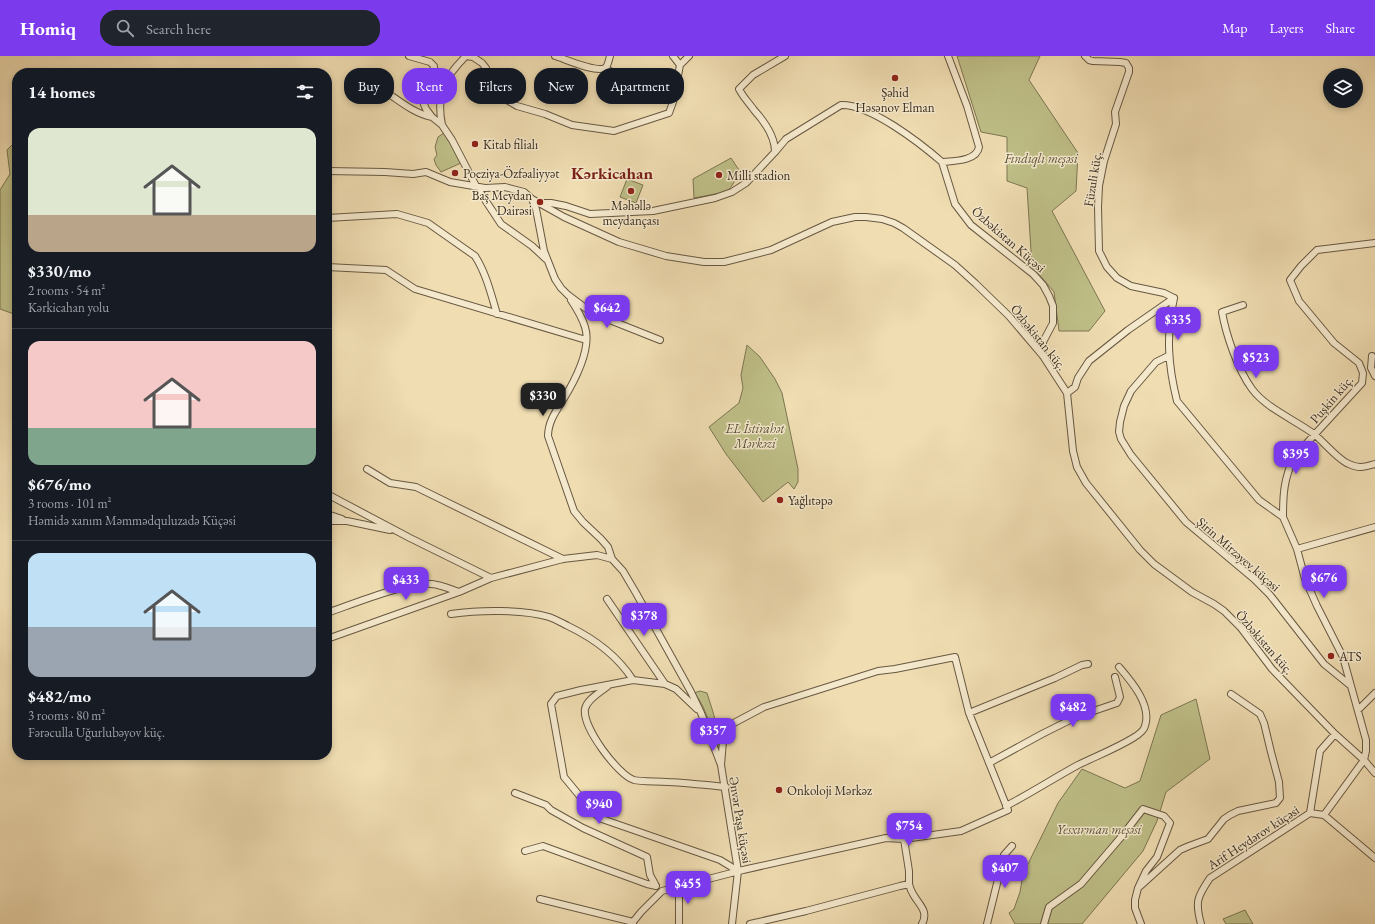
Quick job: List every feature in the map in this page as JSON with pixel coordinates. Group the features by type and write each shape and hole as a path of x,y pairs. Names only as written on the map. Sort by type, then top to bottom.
{"street":[{"path":"409,56 430,62 434,66 424,89 423,96 426,109 432,117 442,125 452,140 476,186 501,224 532,246 549,262"},
{"path":"442,125 440,115 442,88 446,80 466,56 473,57 482,63 486,68 490,82 507,100 517,106 545,114 572,125 614,131 669,113 672,104"},
{"path":"555,56 585,67 600,68"},
{"path":"605,68 610,56"},
{"path":"673,56 680,65"},
{"path":"679,68 680,65 689,56"},
{"path":"775,152 775,145 762,120 739,89 753,75 785,56"},
{"path":"539,203 551,203 566,206 590,214 653,211 708,200 732,192 746,183 786,139 841,105 860,108 896,128 919,142 942,162 968,158 979,152 979,147 967,106 948,56"},
{"name":"Füzuli küç.","path":"1085,56 1088,60 1093,61 1120,62 1126,64 1129,68 1116,112 1116,124 1104,161 1099,186 1099,251 1107,267 1117,278 1131,286 1164,292 1174,298"},
{"path":"394,98 404,105 425,116 432,117"},
{"name":"Özbəkistan Küçəsi","path":"942,162 955,204 971,224 1033,274 1043,285 1049,296 1052,306 1053,323 1043,342 1043,356"},
{"name":"Özbəkistan küç.","path":"332,171 413,174 426,172 450,182 485,188 505,187 514,189 528,194 532,199 564,217 619,242 666,256 704,262 724,262 771,250 832,222 855,217 866,217 894,222 966,274 1009,316 1043,356 1067,393 1074,460 1081,476 1140,550 1154,564 1192,592 1224,611 1241,628 1272,669 1335,734 1364,760 1375,773"},
{"path":"532,199 536,208 544,252 555,279 561,288 592,313 660,340"},
{"path":"332,218 397,214 428,224 475,256 491,292 497,314"},
{"name":"Puşkin küç.","path":"1283,517 1285,482 1287,472 1294,457 1362,383 1363,373 1359,363 1334,343 1299,301 1290,280 1317,250 1375,243"},
{"path":"332,267 386,270 415,289 586,340 586,328 579,312 568,295"},
{"path":"1174,298 1171,315 1168,356 1178,401 1259,500 1283,517 1297,549 1308,586 1343,657 1366,740 1366,751 1364,760 1324,815"},
{"path":"1067,393 1074,387 1089,361 1128,330 1174,298"},
{"path":"1243,304 1222,312 1224,323 1240,370 1253,390 1267,403 1314,434 1347,464 1360,468 1375,464"},
{"name":"Ənvər Paşa küçəsi","path":"586,340 583,357 576,377 552,417 548,428 548,436 570,502 578,516 601,538 608,547 612,558 623,571 636,593 691,692 701,713 721,765 726,787 738,871 732,924"},
{"name":"Şirin Mirzəyev küçəsi","path":"1168,356 1156,362 1131,391 1124,406 1120,422 1118,432 1121,439 1131,455 1176,512 1254,579 1270,595 1324,664 1351,686"},
{"path":"1372,356 1372,368 1375,376"},
{"path":"367,469 390,483 416,487 563,559"},
{"path":"332,497 398,532 491,578"},
{"path":"332,516 347,521 398,532"},
{"path":"332,521 347,521"},
{"path":"1297,549 1375,527"},
{"path":"332,637 459,592 491,578 563,559 597,555 612,558"},
{"path":"332,611 412,586 432,584 459,592"},
{"path":"608,599 665,684"},
{"path":"451,614 466,612 516,612 535,614 550,618 595,641 618,659 634,680"},
{"path":"540,899 633,923 641,912 662,891 738,871 886,838 904,839 961,831 1008,810 969,713 955,657 878,671 764,706 732,724 723,741 721,765"},
{"path":"969,713 1082,665 1088,664"},
{"path":"1006,806 1078,765 1134,738 1144,730 1147,719 1145,706 1132,683 1119,667"},
{"path":"989,764 1042,734 1076,717 1116,702 1120,696 1115,677"},
{"path":"701,713 676,689 665,684 634,680 557,696 551,704 564,777 593,812 602,819 720,860 738,871"},
{"path":"609,685 588,703 585,709 585,715 592,733 600,746 621,772 634,780 726,787"},
{"path":"1358,710 1375,693"},
{"path":"1138,888 1180,850 1208,839 1224,819 1230,815 1238,811 1276,802 1280,798 1279,782 1264,723 1260,714 1231,694"},
{"path":"1335,734 1320,751 1310,813 1324,815 1375,858"},
{"path":"515,793 546,805 551,810 583,828 647,857 650,875 655,884 662,891"},
{"path":"1044,924 1049,907 1081,884 1143,809 1164,816 1170,823 1157,857 1146,871 1138,888 1135,908 1141,924"},
{"name":"Arif Heydərov küçəsi","path":"1201,924 1196,909 1202,889 1210,878 1310,813"},
{"path":"904,839 909,871 909,884 912,894 920,903 925,913 925,919 922,924"},
{"path":"525,851 543,846 647,884 655,884"},
{"path":"987,924 1004,855 1012,846"},
{"path":"750,924 909,884"},
{"path":"679,886 679,924"}],"green space":[{"name":"Fındıqlı meşəsi","path":"957,56 1040,56 1029,80 1078,153 1076,191 1052,211 1105,311 1089,331 1059,331 1054,292 1032,266 1027,188 1007,181 1007,137 981,132"},
{"path":"444,133 461,163 441,172 434,159 437,155 435,147 438,137"},
{"path":"12,145 12,313 0,309 0,190 10,174 7,150"},
{"name":"Milli stadion","path":"731,158 739,170 731,188 726,192 694,198 693,179"},
{"name":"Məhəllə meydançası","path":"627,179 643,185 636,203 620,197"},
{"name":"EL İstirahət Mərkəzi","path":"747,345 760,357 775,379 782,393 798,469 798,482 794,489 788,482 763,502 726,454 709,427 739,403 743,388 741,375"},
{"path":"700,691 707,693 713,712 721,742 720,755 703,706 694,693"},
{"name":"Yesxırman meşəsi","path":"1196,699 1210,759 1166,792 1157,821 1143,851 1082,924 1015,924 1009,913 1014,909 1020,892 1023,874 1058,803 1082,769 1125,788 1140,781 1161,715"},
{"path":"1245,910 1253,924 1226,924 1223,919"}],"place":[{"name":"Şəhid Həsənov Elman","path":"895,78"},
{"name":"Kitab filialı","path":"475,144"},
{"name":"Poeziya-Özfəaliyyət","path":"455,173"},
{"name":"Milli stadion","path":"719,175"},
{"name":"Məhəllə meydançası","path":"631,191"},
{"name":"Baş Meydan Dairəsi","path":"540,202"},
{"name":"Yağlıtəpə","path":"780,500"},
{"name":"ATS","path":"1331,656"},
{"name":"Onkoloji Mərkəz","path":"779,790"}],"district":[{"name":"Kərkicahan","path":"612,173"}]}
